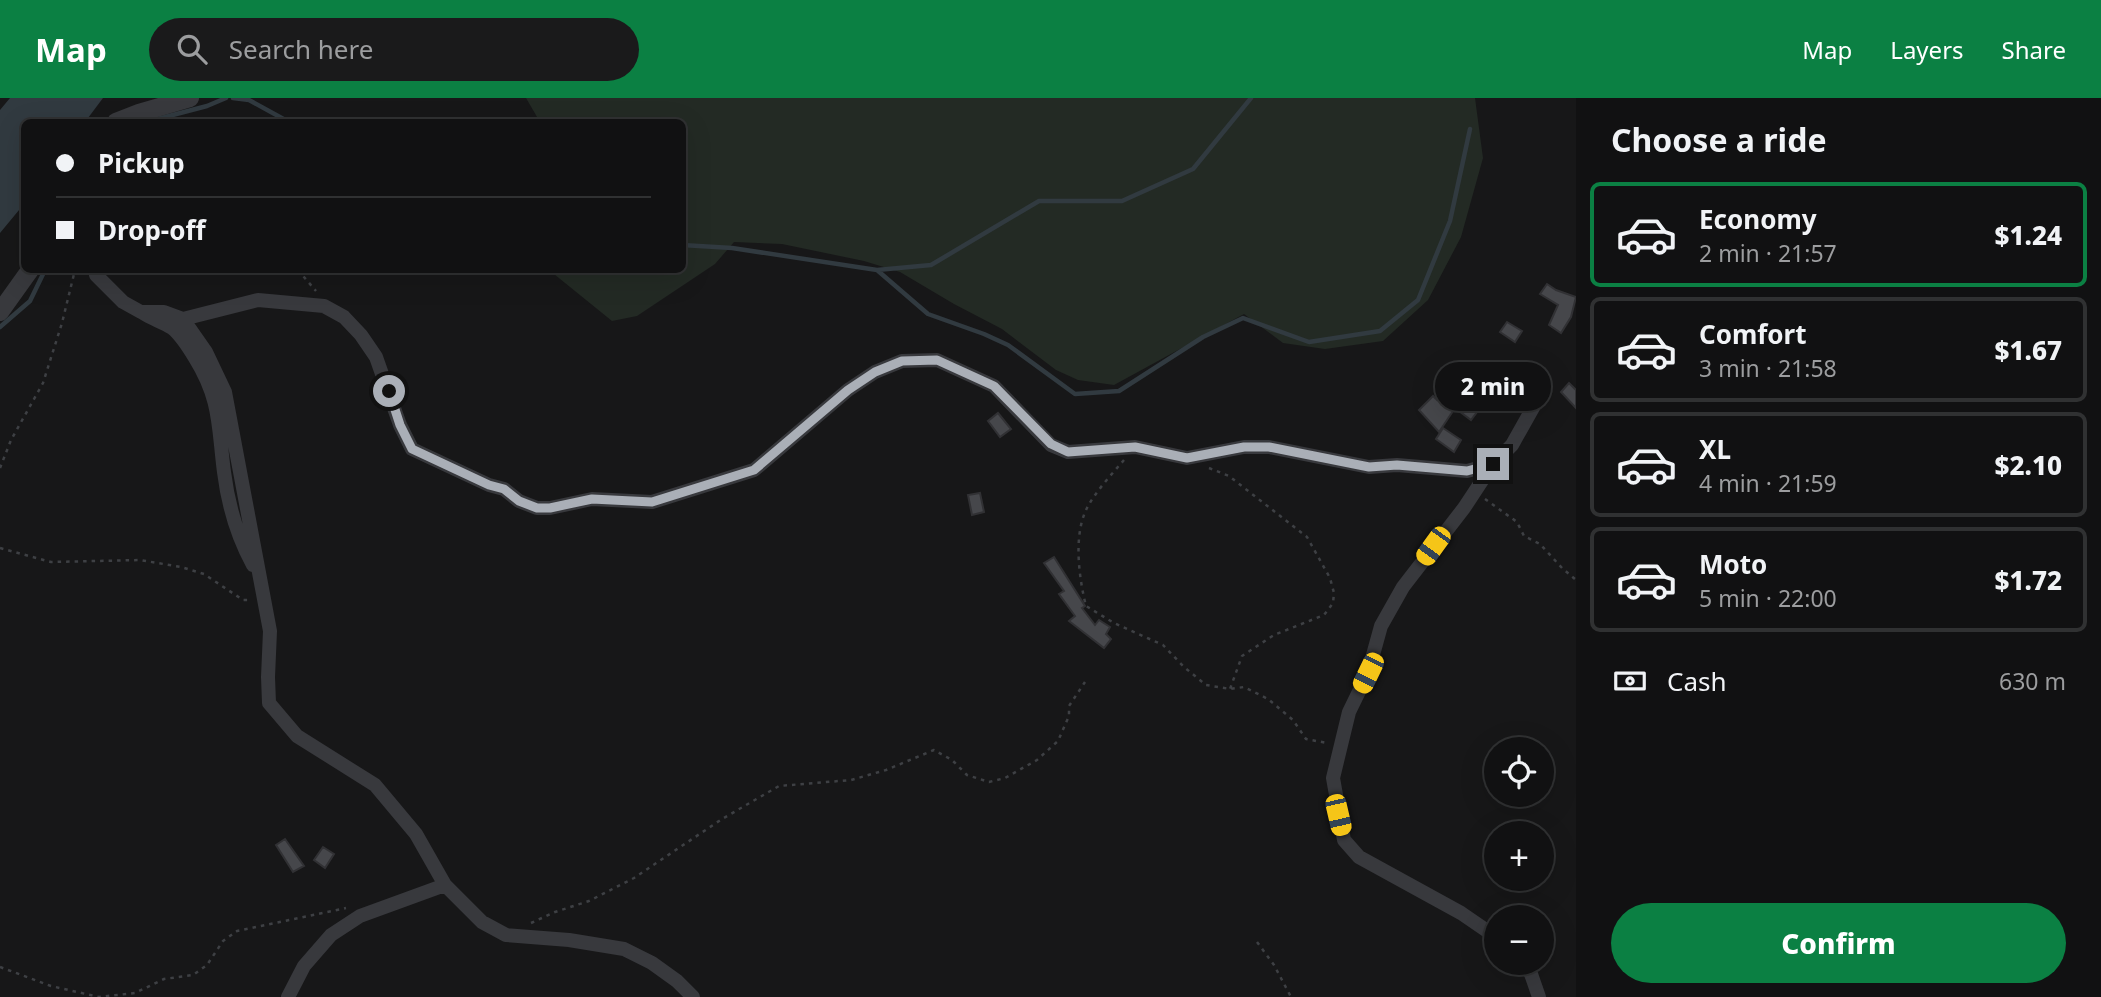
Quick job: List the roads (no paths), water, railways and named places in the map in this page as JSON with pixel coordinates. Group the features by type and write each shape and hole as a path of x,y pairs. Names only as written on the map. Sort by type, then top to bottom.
{"street":[{"path":"124,119 190,98"},
{"path":"0,312 28,273"},
{"path":"96,273 123,302 173,329 190,349 208,379 220,421 224,473 233,517 241,544 259,575"},
{"path":"141,312 164,312 184,319 258,300 284,300 324,306 344,317 376,356 400,425 412,449 489,485 504,489 519,501 537,508 592,499 652,502 754,470 848,390 875,372 902,361 937,360 994,386 1051,444 1068,452 1135,447 1187,458 1244,447 1269,447 1369,467 1397,465 1467,471 1493,464"},
{"path":"184,319 206,352 225,392 270,631 269,703 297,736 375,785 416,834 445,885 482,922 506,935 569,940 624,949 652,963 677,981 693,997"},
{"path":"1484,929 1461,913 1359,857 1344,840 1333,778 1349,712 1368,673 1381,626 1403,587 1493,464 1512,445 1544,388"},
{"path":"288,997 304,966 331,935 360,916 445,885"},
{"path":"1531,975 1539,997"}],"waterway":[{"path":"157,119 226,98"},
{"path":"233,98 249,100 284,119"},
{"path":"877,270 931,265 1039,201 1122,201 1193,169 1251,98"},
{"path":"686,245 732,248 877,270 928,314 1008,345 1075,394 1119,391 1203,337 1243,318 1309,342 1380,331 1418,300 1450,221 1470,129"},
{"path":"0,327 30,301 44,273"}]}
